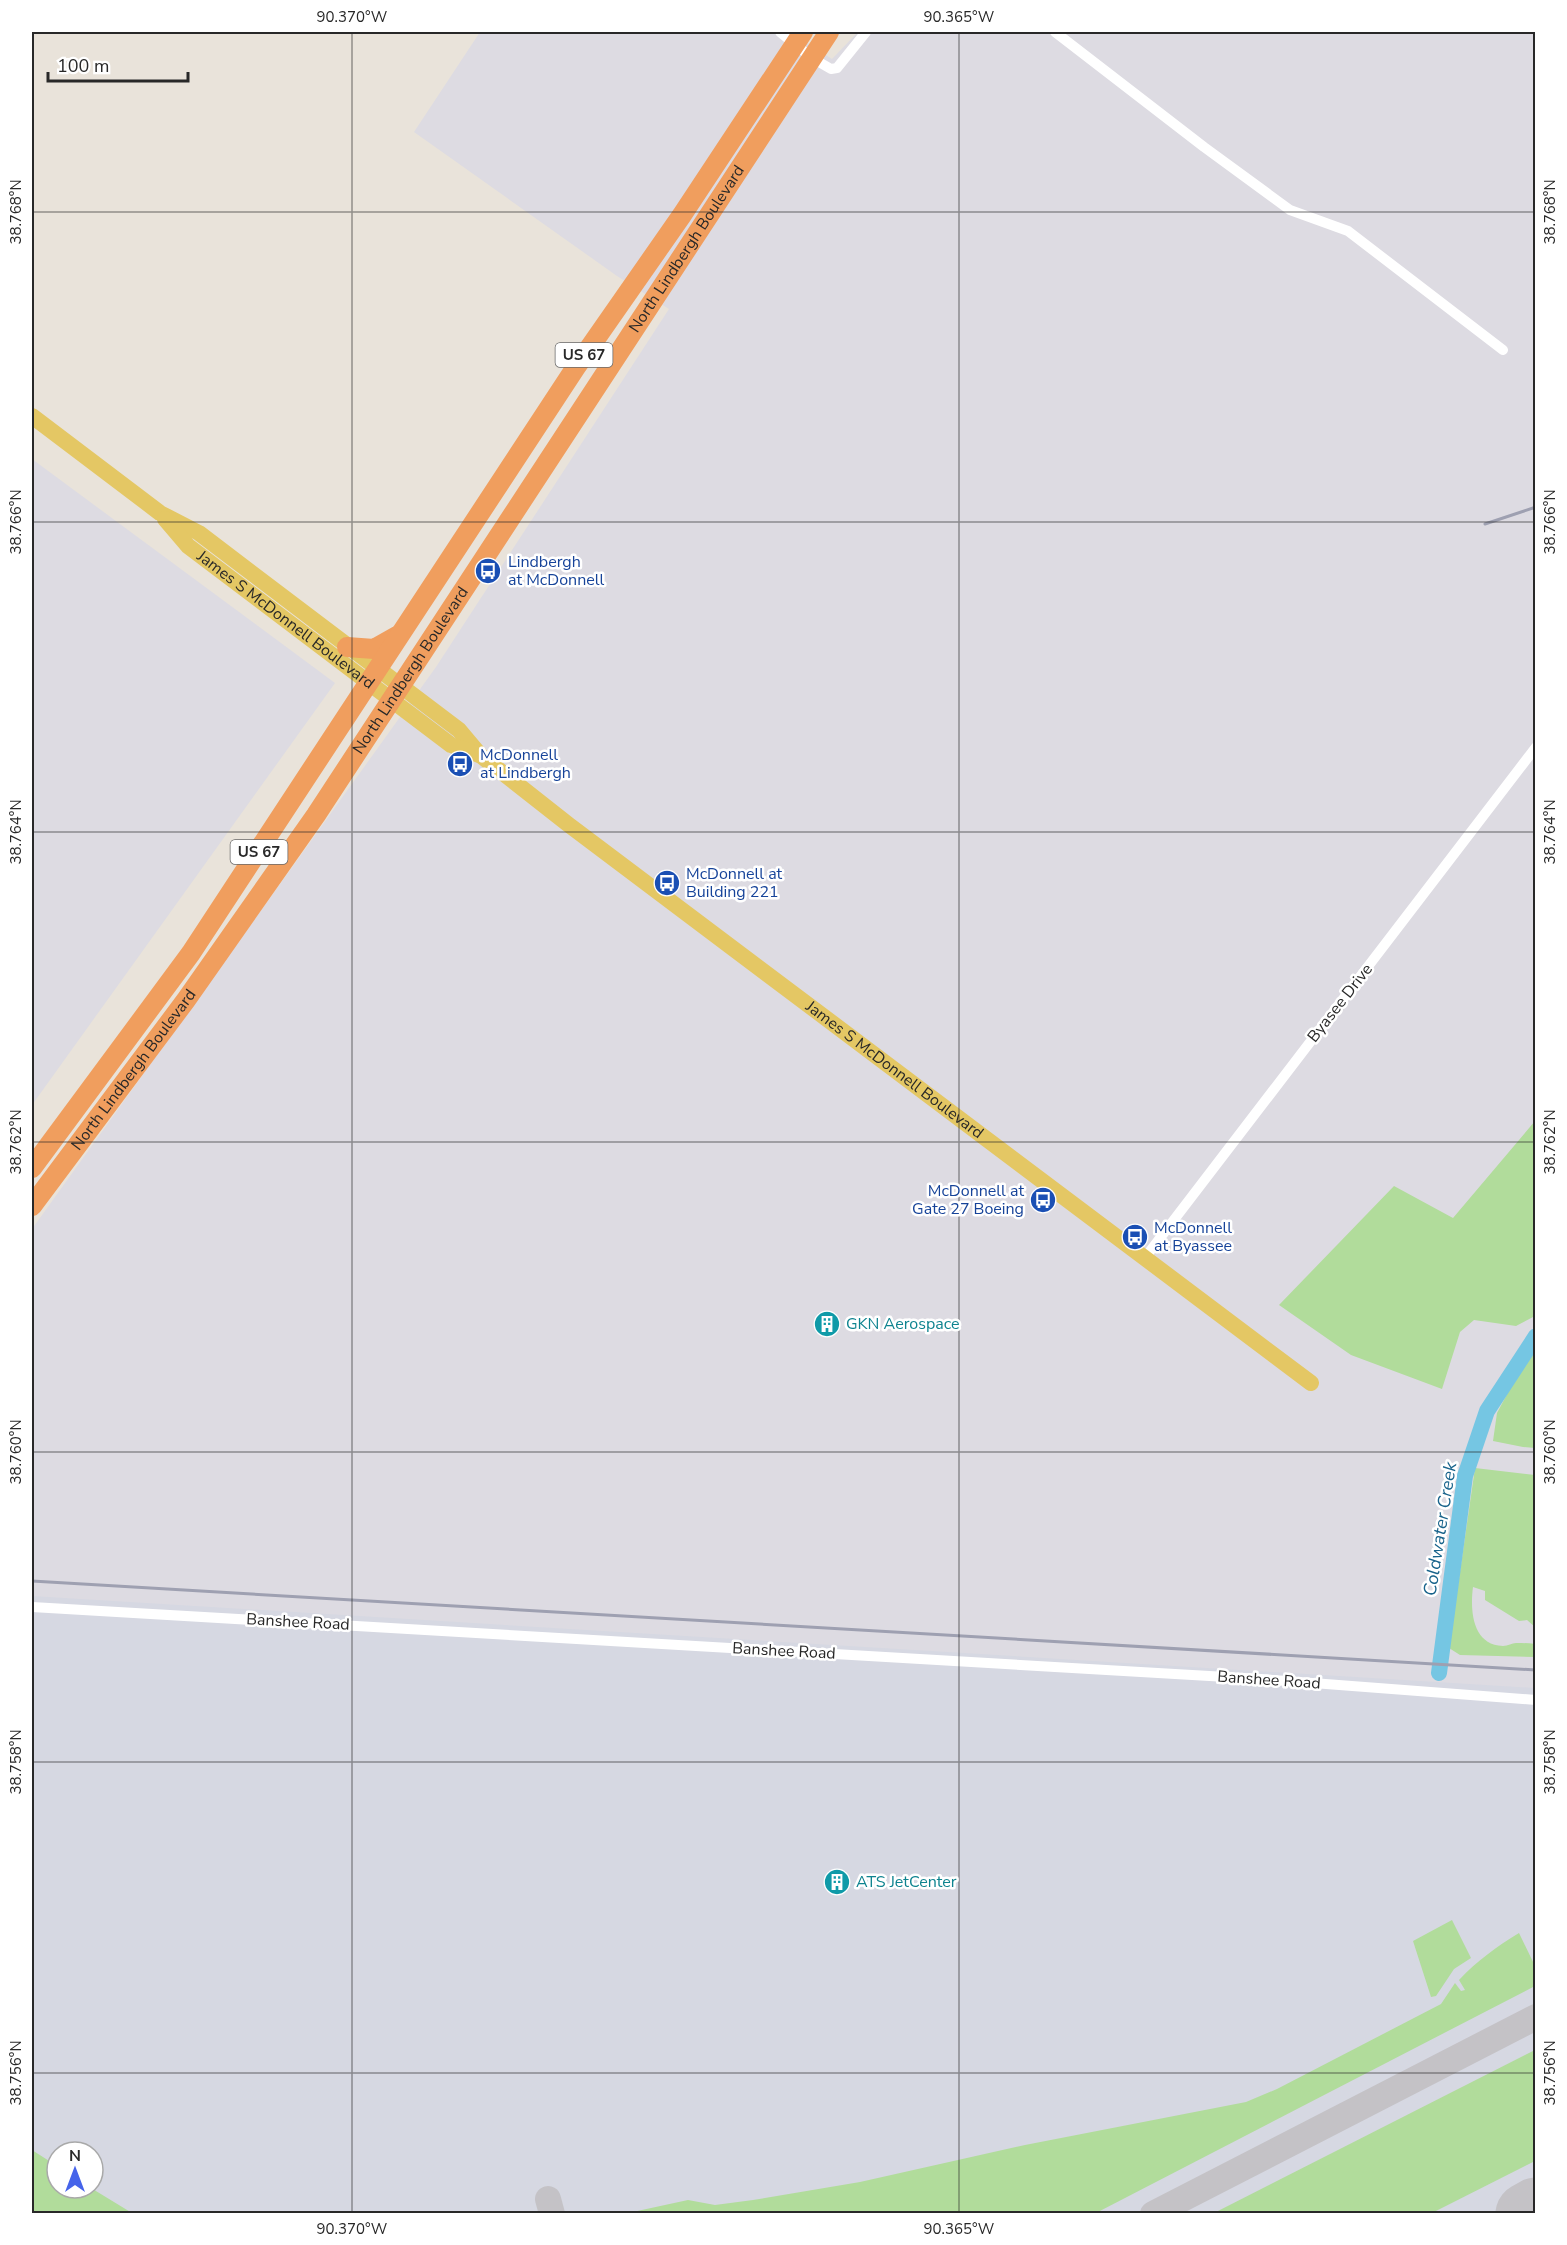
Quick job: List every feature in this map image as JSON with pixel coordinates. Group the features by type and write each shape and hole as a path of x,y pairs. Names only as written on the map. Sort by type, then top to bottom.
{"highway":[{"name":"North Lindbergh Boulevard","path":"32,1206 186,1000 316,815 829,32"},
{"name":"North Lindbergh Boulevard","path":"32,1168 192,953 586,351 656,254 793,35"},
{"path":"348,647 374,650 402,633"}],"main road":[{"name":"James S McDonnell Boulevard","path":"32,416 160,513 199,532 348,647 373,676"},
{"name":"James S McDonnell Boulevard","path":"160,513 188,546 396,693 459,730 480,755 569,825 1311,1383"}],"street":[{"path":"793,35 812,58 831,69 837,68 866,32"},
{"path":"1055,32 1290,210 1348,231 1503,350"},
{"name":"Byasee Drive","path":"1144,1259 1536,747"},
{"name":"Banshee Road","path":"32,1607 1250,1679 1536,1700"}],"shaded area":[{"path":"480,32 790,32 832,59 858,32 1535,32 1535,1871 547,2214 105,2154 105,2140 45,2140 45,2145 32,2137 32,1229 436,667 669,309 617,276 414,132"},
{"path":"32,459 335,683 32,1105"},
{"path":"32,1596 1535,1688 1535,2213 32,2213"}],"green space":[{"path":"1535,1121 1535,1316 1516,1326 1474,1320 1460,1332 1442,1389 1351,1355 1279,1305 1394,1186 1453,1218"},
{"path":"1535,1350 1535,1448 1493,1441 1497,1413 1515,1379"},
{"path":"1475,1468 1535,1475 1535,1627 1527,1620 1519,1621 1485,1600 1485,1591 1473,1587 1472,1606 1475,1625 1485,1640 1503,1646 1516,1643 1535,1644 1535,1657 1460,1655 1449,1648"},
{"path":"1452,1920 1471,1958 1454,1969 1436,1996 1431,1997 1413,1941"},
{"path":"1519,1933 1535,1966 1535,1986 1096,2213 628,2213 688,2200 715,2205 860,2182 1025,2145 1246,2102 1277,2089 1441,2004 1455,1983 1461,1991 1465,1990 1459,1980 1487,1955"},
{"path":"1535,2050 1535,2161 1432,2213 1214,2213"},
{"path":"32,2150 45,2158 45,2200 105,2200 105,2197 132,2213 32,2213"}],"waterway":[{"name":"Coldwater Creek","path":"1439,1673 1465,1476 1487,1411 1536,1336"}],"taxiway":[{"path":"1153,2214 1536,2017"},
{"path":"548,2199 552,2214"}],"runway":[{"path":"1527,2214 1536,2209"}],"railway":[{"path":"1485,524 1536,507"},
{"path":"32,1581 1536,1670"}],"place":[{"name":"Lindbergh at McDonnell","path":"488,571"},
{"name":"McDonnell at Lindbergh","path":"460,764"},
{"name":"McDonnell at Building 221","path":"667,883"},
{"name":"McDonnell at Gate 27 Boeing","path":"1043,1200"},
{"name":"McDonnell at Byassee","path":"1135,1237"},
{"name":"GKN Aerospace","path":"827,1324"},
{"name":"ATS JetCenter","path":"837,1882"}]}
